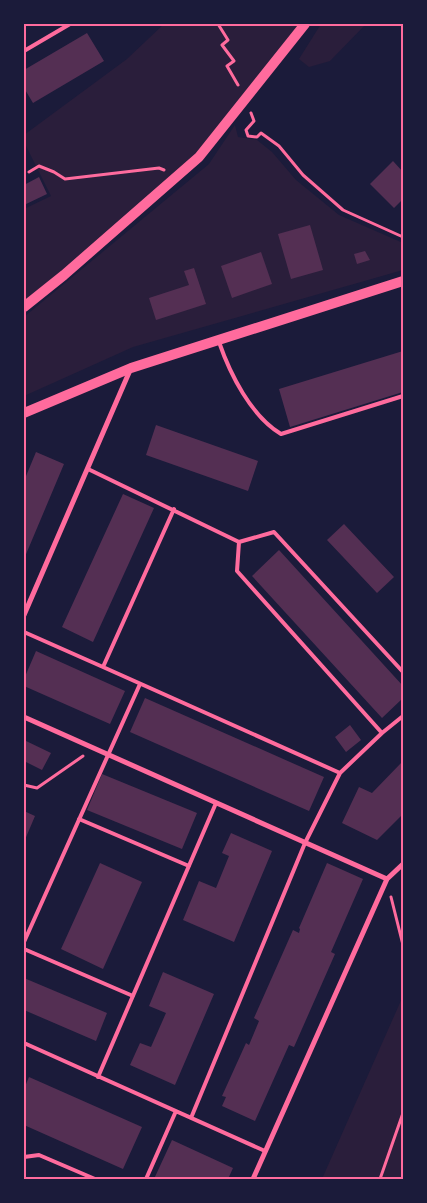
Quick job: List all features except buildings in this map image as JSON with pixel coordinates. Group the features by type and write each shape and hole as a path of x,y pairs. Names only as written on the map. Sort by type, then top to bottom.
{"main road":[{"path":"24,307 64,275 199,157 305,24"},
{"path":"24,413 131,368 403,280"}],"street":[{"path":"24,616 131,368"},
{"path":"24,717 387,879"},
{"path":"253,1179 387,879 403,864"}],"lane":[{"path":"24,51 70,24"},
{"path":"218,340 229,371 247,399 271,428 281,434 403,396"},
{"path":"88,469 174,509 238,542 274,532 403,672"},
{"path":"103,667 174,509"},
{"path":"238,542 237,572 382,733"},
{"path":"24,632 340,773"},
{"path":"24,942 140,684"},
{"path":"191,1118 305,843 340,773 403,716"},
{"path":"98,1076 216,803"},
{"path":"79,819 189,866"},
{"path":"24,949 133,996"},
{"path":"24,1043 265,1151"},
{"path":"146,1179 176,1111"},
{"path":"24,1157 39,1156 95,1179"}],"path":[{"path":"218,24 228,40 222,45 234,61 227,66 241,90"},
{"path":"250,112 254,120 246,130 248,136 257,137 261,133 279,146 302,175 343,210 403,237"},
{"path":"28,172 39,166 65,179 159,168 167,171"},
{"path":"24,785 37,788 94,748"},
{"path":"387,879 403,945"},
{"path":"380,1179 403,1113"}],"shaded area":[{"path":"164,24 301,24 199,157 24,303 24,209 51,196 24,142 24,135 127,59"},
{"path":"321,24 366,24 330,61 309,67 299,59"},
{"path":"235,125 238,137 257,140 272,152 296,180 339,215 403,243 403,270 133,347 24,396 24,317 209,164"},
{"path":"403,996 403,1179 322,1179"}]}
